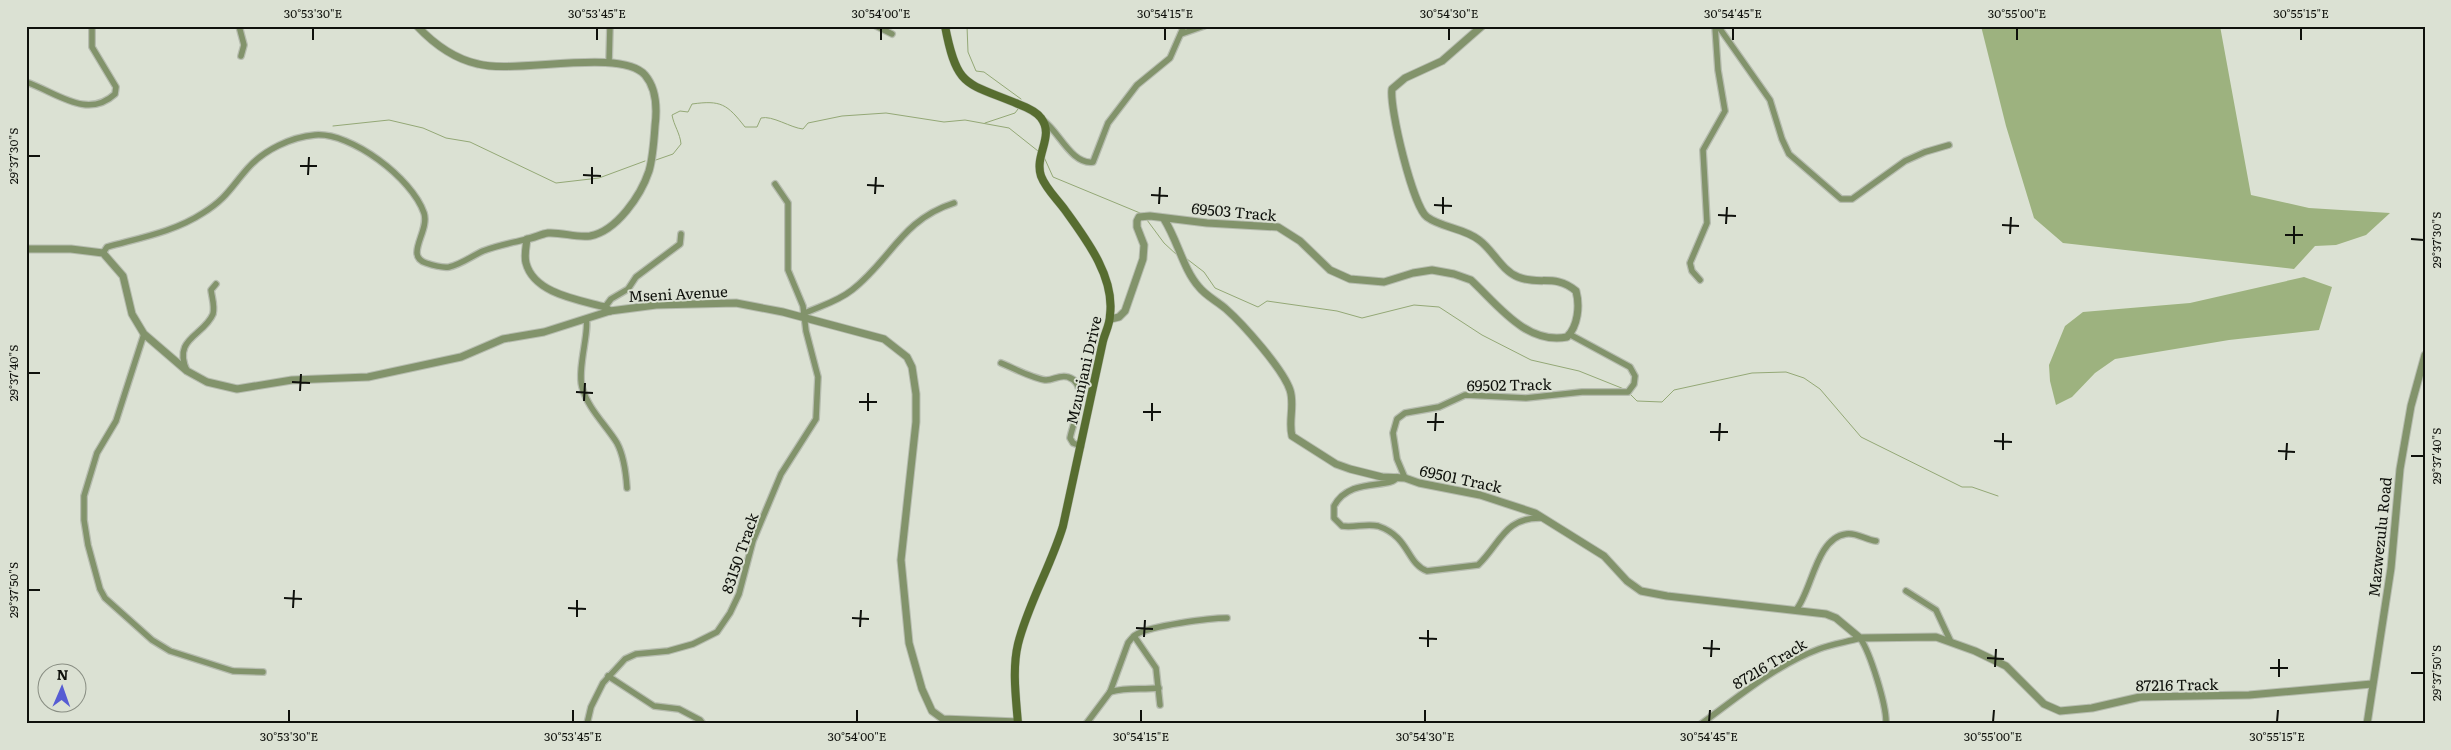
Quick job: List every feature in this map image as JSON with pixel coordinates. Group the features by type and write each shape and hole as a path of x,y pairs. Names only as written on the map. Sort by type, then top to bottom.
{"main road":[{"path":"945,26 955,63 960,75 967,82 979,90 1034,111 1042,119"},
{"name":"Mzunjani Drive","path":"1018,723 1016,664 1018,644 1056,548 1110,316 1104,273 1074,223 1042,176 1041,159 1047,135 1042,119"}],"street":[{"path":"26,82 80,104 97,106 115,94 116,87 92,47 92,26"},
{"path":"239,26 244,45 241,56"},
{"path":"103,253 107,248 136,241 192,220 226,196 248,167 272,149 317,135 336,138 378,159 389,167 410,189 424,213 424,232 416,252 418,258 424,262 447,267 510,242 527,240 550,233 580,237 598,234 614,223 644,183 649,170 656,114 652,88 645,76 636,69 609,63 512,68 479,65 447,51 418,26"},
{"path":"609,63 610,26"},
{"path":"876,26 892,34"},
{"path":"1042,119 1052,126 1081,161 1093,162 1108,123 1137,84 1170,58 1184,26"},
{"path":"1180,34 1204,26"},
{"path":"1482,26 1442,61 1405,78 1392,89 1396,121 1417,205 1426,216 1478,239 1508,270 1518,277 1558,280 1576,291 1578,307 1574,328 1569,334"},
{"path":"1717,26 1770,100 1782,139 1789,154 1840,199 1852,199 1905,161 1925,152 1949,145"},
{"path":"1700,280 1692,271 1690,263 1707,223 1703,150 1706,141 1719,123 1725,104 1718,70 1717,26"},
{"name":"83150 Track","path":"587,724 591,708 608,676 630,655 668,651 706,639 717,632 730,613 739,594 753,541 782,474 816,419 818,377 804,316 788,270 788,203 775,184"},
{"path":"804,316 834,302 852,290 914,225 941,208 954,203"},
{"name":"69503 Track","path":"1110,316 1111,319 1116,318 1125,311 1143,259 1144,245 1137,227 1138,218 1150,216 1164,219 1278,227 1300,241 1330,270 1350,279 1384,282 1414,272 1432,270 1462,276 1471,280 1509,318 1526,329 1548,337 1564,337 1569,334"},
{"name":"69501 Track","path":"1164,219 1176,239 1188,272 1199,288 1235,318 1278,367 1289,389 1292,402 1292,436 1336,464 1350,470 1480,494 1514,504 1547,518 1604,556 1627,581 1641,590 1667,596 1796,610 1831,616 1860,638"},
{"path":"26,249 90,250 103,253 124,276 132,314 144,334 188,371 207,382 238,390 292,380 368,377 461,357 503,338 544,332 586,319 608,309 611,299 628,289 636,277 675,245 680,244 682,234"},
{"name":"Mseni Avenue","path":"527,240 525,261 536,279 555,292 608,309 679,303 736,303 804,316 884,339 907,357 912,367 917,409 901,560 909,643 914,666 929,706 939,718 949,721 1018,723"},
{"path":"188,371 183,360 185,347 193,335 212,316 214,307 211,290 216,284"},
{"path":"586,319 588,325 582,348 582,387 602,425 616,442 624,462 627,488"},
{"path":"144,334 116,421 97,454 86,484 84,504 86,531 100,589 105,598 160,646 184,656 226,669 263,672"},
{"name":"69502 Track","path":"1401,478 1394,439 1395,424 1400,415 1439,407 1465,395 1526,398 1597,392 1628,392 1634,384 1634,372 1626,364 1569,334"},
{"name":"Mazwezulu Road","path":"2367,724 2391,568 2400,469 2411,406 2425,355"},
{"path":"1001,363 1045,380 1057,376 1068,377 1076,383 1080,393 1070,438 1080,446"},
{"path":"1401,478 1391,482 1362,485 1346,491 1334,506 1334,518 1342,526 1372,525 1394,534 1403,542 1416,563 1427,571 1478,564 1503,533 1520,520 1547,518"},
{"path":"1796,610 1822,556 1834,539 1845,534 1852,534 1876,541"},
{"path":"1906,591 1936,610 1950,640"},
{"path":"1086,724 1110,692 1128,643 1134,636 1154,629 1214,618 1226,618"},
{"path":"1134,636 1153,661 1159,688 1160,704"},
{"name":"87216 Track","path":"1701,724 1755,685 1794,661 1819,649 1860,638 1930,636 1950,640 2006,666 2044,704 2060,710 2086,709 2140,697 2249,695 2372,684"},
{"path":"1860,638 1867,648 1877,680 1886,712 1886,724"},
{"path":"608,676 654,706 679,710 700,720 703,724"},
{"path":"1110,692 1127,687 1140,690 1159,688"}],"green space":[{"path":"1981,26 2220,26 2251,195 2309,208 2390,213 2366,235 2336,245 2315,246 2294,269 2063,243 2034,218 2006,126"},
{"path":"2304,277 2332,287 2319,330 2229,340 2115,359 2095,373 2072,397 2056,405 2050,381 2049,365 2065,326 2083,312 2190,303"}],"waterway":[{"path":"967,26 968,52 976,71 984,72 1021,99"},
{"path":"653,161 673,154 681,144 672,115 680,111 688,112 692,104 710,103 723,105 745,127 757,127 761,118 765,118 803,129 808,123 842,116 886,113 944,122 965,120 1009,128 1038,151"},
{"path":"985,123 1015,113 1018,109"},
{"path":"333,126 389,120 423,128 446,138 470,142 556,183 599,178 645,161"},
{"path":"1044,157 1053,177 1140,213"},
{"path":"1147,220 1164,243 1177,255"},
{"path":"1187,259 1204,272 1215,288 1258,307 1267,301 1337,311 1362,318 1414,305 1439,307 1482,335 1531,360 1579,371 1624,389"},
{"path":"1629,393 1637,401 1662,402 1674,390 1752,373 1786,372 1804,378 1820,389 1861,437 1962,487 1972,487 1998,496"}]}
